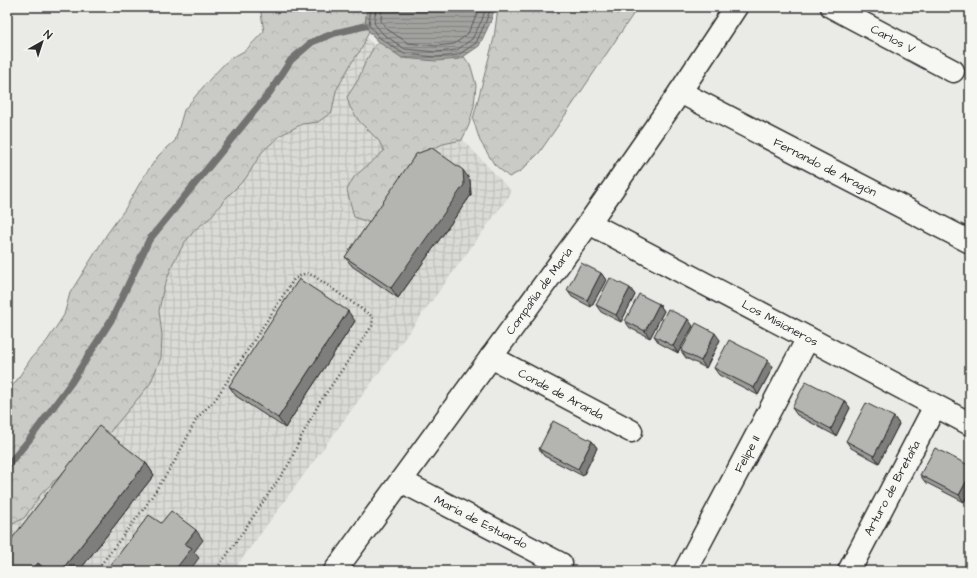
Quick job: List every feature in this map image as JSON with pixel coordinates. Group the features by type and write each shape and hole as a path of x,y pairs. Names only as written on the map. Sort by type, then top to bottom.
{"street":[{"name":"Compañía de María","path":"335,571 589,223 680,92 736,7"},
{"name":"Carlos V","path":"832,7 953,71"},
{"name":"Fernando de Aragón","path":"680,92 970,242"},
{"name":"Los Misioneros","path":"589,223 970,424"},
{"name":"Felipe II","path":"685,571 808,338"},
{"name":"Conde de Aranda","path":"491,357 631,431"},
{"name":"Arturo de Bretaña","path":"849,571 935,406"},
{"name":"María de Estuardo","path":"401,480 561,564"}],"path":[{"path":"96,571 145,507 175,461 197,418 215,400 294,279 306,274 314,276 373,317 372,326 320,402 301,437 289,464 215,571"}],"shaded area":[{"path":"368,39 512,192 233,571 7,571 7,487 161,248 339,46"}],"green space":[{"path":"260,7 386,7 372,23 362,48 352,62 336,91 332,112 318,122 302,124 281,135 262,152 246,178 226,198 210,218 196,229 185,242 173,263 163,290 159,311 162,335 161,358 150,384 105,438 63,473 41,494 24,518 7,527 7,391 15,383 32,357 47,341 64,315 70,293 107,234 125,209 144,176 159,155 175,141 184,110 228,60 246,50 264,31"},
{"path":"498,7 638,7 539,153 521,171 509,177 494,164 480,141 473,119 494,38"},
{"path":"398,30 461,52 471,67 476,85 474,106 469,125 462,140 443,144 423,153 373,224 354,217 347,190 354,177 384,151 379,141 359,121 350,107 347,97 358,80 375,45"}],"water":[{"path":"367,7 495,7 490,23 479,46 460,59 436,61 402,58 377,41 365,26"}],"building":[{"path":"432,148 463,170 464,185 391,288 345,257 416,154"},
{"path":"581,263 601,273 587,300 567,290"},
{"path":"610,278 630,288 616,315 596,305"},
{"path":"299,279 348,311 278,418 229,386"},
{"path":"639,294 659,304 645,331 625,321"},
{"path":"668,309 688,319 673,346 654,336"},
{"path":"696,323 715,333 701,361 681,351"},
{"path":"729,340 768,360 754,388 714,368"},
{"path":"806,381 845,401 831,429 792,408"},
{"path":"866,403 894,417 874,456 846,441"},
{"path":"553,421 592,441 578,469 539,449"},
{"path":"99,426 146,463 61,571 48,571 38,563 31,571 16,571 7,564 7,545"},
{"path":"935,448 970,466 970,475 959,495 920,475"},
{"path":"171,511 196,530 185,544 192,548 174,571 106,571 149,515 161,523"}],"waterway":[{"path":"7,466 29,440 71,383 113,317 149,240 270,92 291,60 312,42 335,33 365,26"}]}
